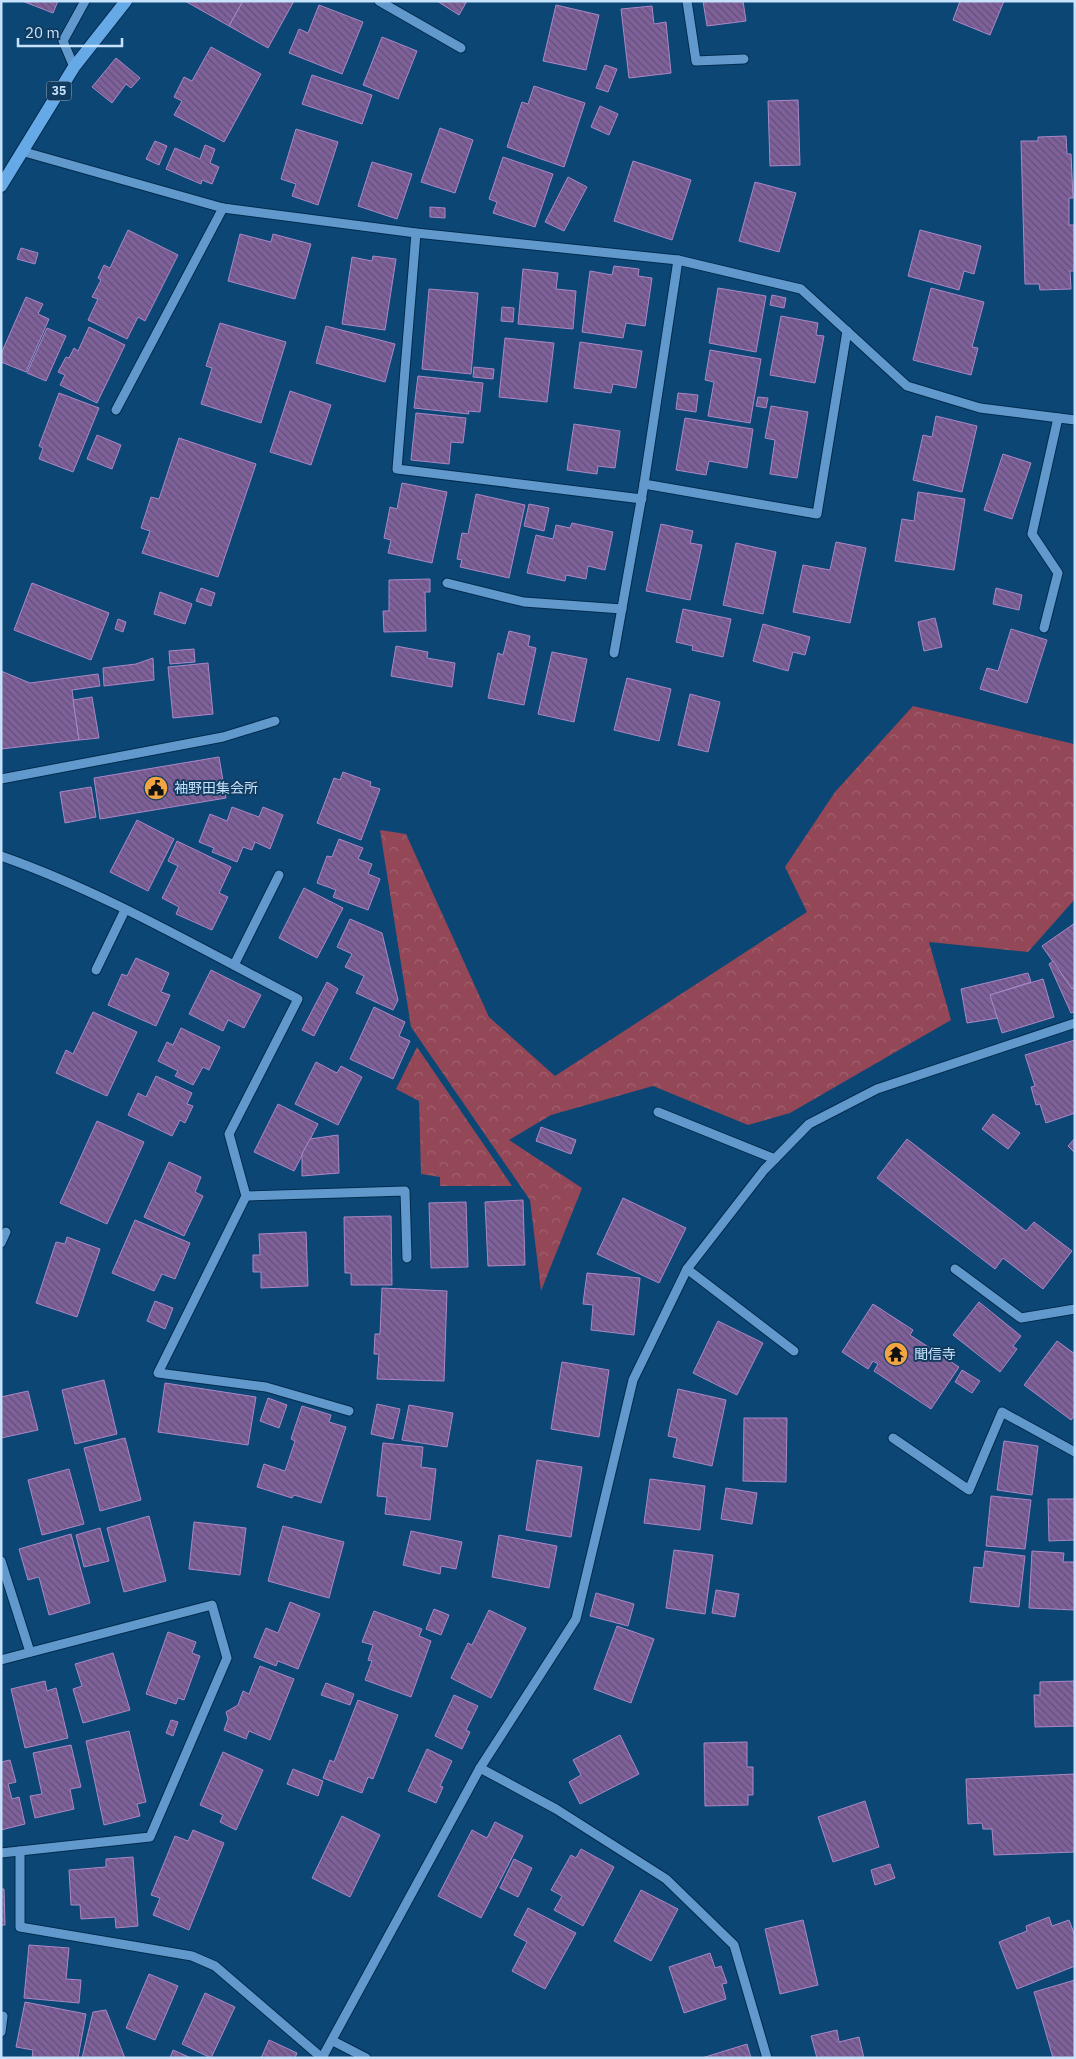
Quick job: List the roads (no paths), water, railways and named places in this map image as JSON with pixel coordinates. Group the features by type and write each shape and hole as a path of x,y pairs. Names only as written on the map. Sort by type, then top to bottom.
{"main road":[{"name":"35","path":"1,186 74,67 126,1"}],"street":[{"path":"74,67 63,41 85,1"},
{"path":"378,1 461,48"},
{"path":"687,1 696,61 744,59"},
{"path":"21,151 223,208 416,233 678,260 801,290 907,386 980,408 1075,420"},
{"path":"116,410 223,208"},
{"path":"416,233 397,469 642,499"},
{"path":"614,653 642,499 678,260"},
{"path":"644,484 817,514 848,331"},
{"path":"1044,628 1058,573 1032,534 1058,418"},
{"path":"447,584 524,602 622,609"},
{"path":"1,778 223,737 275,721"},
{"path":"1,856 26,864 125,910 298,999 229,1134 246,1196 158,1373 266,1386 349,1411"},
{"path":"234,965 279,875"},
{"path":"96,970 125,910"},
{"path":"20,1851 20,1927 192,1956 215,1966 322,2058 333,2041 480,1768 576,1619 633,1380 687,1269 764,1170 809,1124 877,1089 1075,1023"},
{"path":"658,1112 775,1159"},
{"path":"246,1196 405,1192 407,1258"},
{"path":"1,1243 6,1232"},
{"path":"687,1269 794,1351"},
{"path":"955,1269 1021,1318 1075,1309"},
{"path":"893,1438 969,1490 1002,1412 1075,1452"},
{"path":"1,1561 30,1652"},
{"path":"1,1660 212,1605 227,1658 150,1837 1,1853"},
{"path":"480,1768 556,1809 666,1879 734,1945 767,2058"},
{"path":"1,2032 3,2016"},
{"path":"333,2041 366,2058"}],"place":[{"name":"袖野田集会所","path":"156,788"},
{"name":"聞信寺","path":"896,1354"}]}
